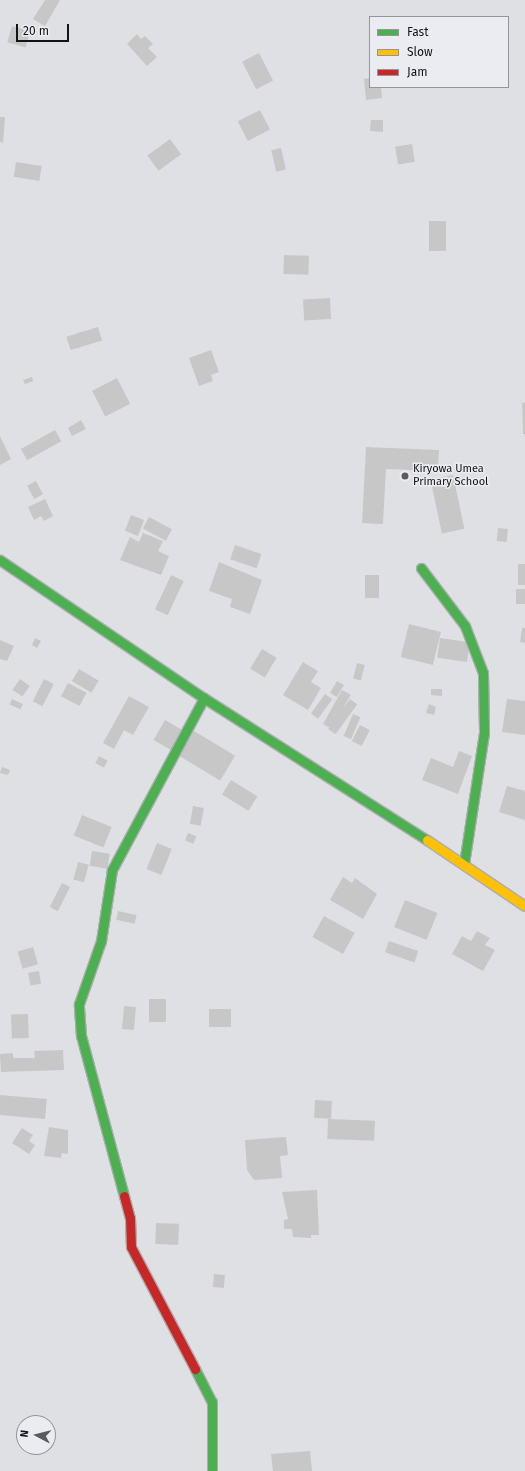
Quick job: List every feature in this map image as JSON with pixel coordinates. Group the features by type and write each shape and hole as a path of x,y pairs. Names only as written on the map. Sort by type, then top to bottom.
{"street":[{"path":"0,560 204,698 464,863 525,906"},
{"path":"421,568 465,626 476,648 482,673 484,733 464,863"},
{"path":"204,698 112,870 101,941 79,1004 81,1036 94,1091 130,1218 131,1247 212,1402 212,1471"}],"building":[{"path":"45,0 60,0 45,26 33,19"},
{"path":"12,26 30,31 26,48 7,42"},
{"path":"137,34 141,39 145,36 153,44 148,48 157,57 147,66 127,44"},
{"path":"259,53 273,81 256,89 242,62"},
{"path":"369,78 369,88 381,88 382,98 366,100 364,79"},
{"path":"260,110 270,130 248,141 238,121"},
{"path":"0,117 5,117 3,143 0,142"},
{"path":"371,120 383,120 383,132 370,131"},
{"path":"170,139 181,154 159,171 147,155"},
{"path":"412,144 415,162 398,164 395,147"},
{"path":"281,148 286,169 276,172 271,150"},
{"path":"16,162 42,166 39,181 14,177"},
{"path":"429,221 446,221 446,251 429,251"},
{"path":"284,255 309,256 308,275 283,274"},
{"path":"330,298 331,319 304,320 303,299"},
{"path":"98,327 102,340 71,350 66,337"},
{"path":"211,350 219,372 211,375 213,381 199,386 189,358"},
{"path":"32,377 33,381 25,384 23,380"},
{"path":"117,378 130,404 105,417 92,391"},
{"path":"522,403 525,403 525,434 523,434"},
{"path":"81,420 86,429 72,436 68,428"},
{"path":"55,430 61,441 27,460 21,449"},
{"path":"0,436 11,459 0,465"},
{"path":"366,447 439,450 438,471 386,469 383,524 362,523"},
{"path":"453,475 464,529 442,534 431,480"},
{"path":"36,481 43,494 34,499 27,486"},
{"path":"45,499 53,516 44,521 41,516 34,520 28,507"},
{"path":"131,515 144,520 138,536 125,531"},
{"path":"149,517 172,529 166,541 143,528"},
{"path":"498,528 508,529 507,542 497,541"},
{"path":"143,533 163,541 158,551 169,556 161,575 120,560 130,537 139,542"},
{"path":"235,545 261,554 257,568 230,559"},
{"path":"219,562 262,580 250,614 230,607 232,599 209,591"},
{"path":"518,564 525,564 525,585 518,585"},
{"path":"171,575 184,581 168,615 155,609"},
{"path":"365,575 379,575 379,598 365,598"},
{"path":"516,589 525,589 525,604 516,604"},
{"path":"409,624 441,632 433,665 401,657"},
{"path":"522,628 525,628 525,643 520,642"},
{"path":"35,638 41,641 37,648 32,645"},
{"path":"440,638 470,642 467,662 437,658"},
{"path":"0,640 14,646 7,661 0,659"},
{"path":"262,649 277,658 265,677 250,669"},
{"path":"303,662 318,671 311,682 321,688 308,710 283,695"},
{"path":"357,663 365,665 361,680 353,679"},
{"path":"79,669 99,681 92,693 72,681"},
{"path":"20,679 30,686 22,697 13,690"},
{"path":"44,679 54,684 42,706 33,701"},
{"path":"337,681 344,685 337,697 330,693"},
{"path":"68,683 87,693 79,706 61,696"},
{"path":"431,689 442,689 442,696 431,695"},
{"path":"342,690 351,695 332,729 323,724"},
{"path":"325,694 332,699 318,719 311,713"},
{"path":"129,696 149,707 133,735 124,730 114,749 103,743"},
{"path":"12,699 23,704 21,709 10,704"},
{"path":"350,699 357,704 336,734 328,729"},
{"path":"507,699 525,701 525,735 502,732"},
{"path":"429,704 436,707 434,715 426,713"},
{"path":"353,714 360,717 351,739 344,736"},
{"path":"165,720 182,730 171,750 154,740"},
{"path":"360,725 370,730 362,746 352,741"},
{"path":"194,731 235,756 220,781 179,756"},
{"path":"459,751 472,756 458,794 422,780 431,758 453,767"},
{"path":"99,756 108,761 104,768 95,763"},
{"path":"2,767 10,770 8,775 0,773"},
{"path":"231,780 257,796 248,811 222,794"},
{"path":"507,786 525,791 525,820 499,812"},
{"path":"193,806 204,808 201,826 190,824"},
{"path":"82,815 112,827 103,847 74,835"},
{"path":"188,833 196,836 194,844 185,840"},
{"path":"157,843 172,849 161,875 147,869"},
{"path":"92,851 110,854 107,869 90,866"},
{"path":"78,862 89,865 84,882 73,879"},
{"path":"343,877 352,883 355,878 377,894 363,919 330,900"},
{"path":"62,883 70,887 58,911 50,907"},
{"path":"405,900 437,913 427,940 394,927"},
{"path":"118,911 137,915 135,924 116,920"},
{"path":"324,916 355,933 343,954 312,937"},
{"path":"477,931 490,938 485,945 495,950 483,971 452,954 462,936 471,941"},
{"path":"389,941 418,951 414,962 385,952"},
{"path":"33,947 38,964 23,969 18,951"},
{"path":"39,971 41,984 30,986 28,973"},
{"path":"149,999 166,999 166,1022 149,1022"},
{"path":"124,1006 136,1007 134,1030 122,1029"},
{"path":"209,1009 231,1009 231,1027 209,1027"},
{"path":"28,1014 29,1038 12,1039 11,1015"},
{"path":"63,1050 64,1070 1,1072 0,1054 13,1053 13,1058 35,1058 34,1051"},
{"path":"0,1095 47,1099 45,1119 0,1115"},
{"path":"315,1100 332,1101 331,1119 314,1118"},
{"path":"328,1119 375,1121 374,1141 327,1139"},
{"path":"49,1127 68,1130 68,1154 62,1153 61,1158 44,1156"},
{"path":"22,1128 33,1135 29,1141 35,1145 29,1154 12,1143"},
{"path":"286,1137 288,1155 280,1156 282,1178 254,1180 247,1170 245,1140"},
{"path":"317,1190 319,1235 311,1235 311,1238 293,1237 292,1229 284,1229 284,1220 288,1219 282,1192"},
{"path":"156,1223 179,1224 178,1245 155,1244"},
{"path":"214,1274 225,1275 224,1288 213,1287"},
{"path":"310,1451 312,1471 273,1471 271,1454"}],"traffic: fast":[{"path":"0,560 204,698 427,840"},
{"path":"421,568 465,626 483,673 484,733 464,863"},
{"path":"124,1196 81,1036 79,1004 101,941 112,870 204,698"},
{"path":"195,1369 212,1402 212,1471"}],"traffic: slow":[{"path":"427,840 525,906"}],"traffic: jam":[{"path":"124,1196 130,1218 131,1247 195,1369"}],"place":[{"name":"Kiryowa Umea Primary School","path":"405,476"}]}
